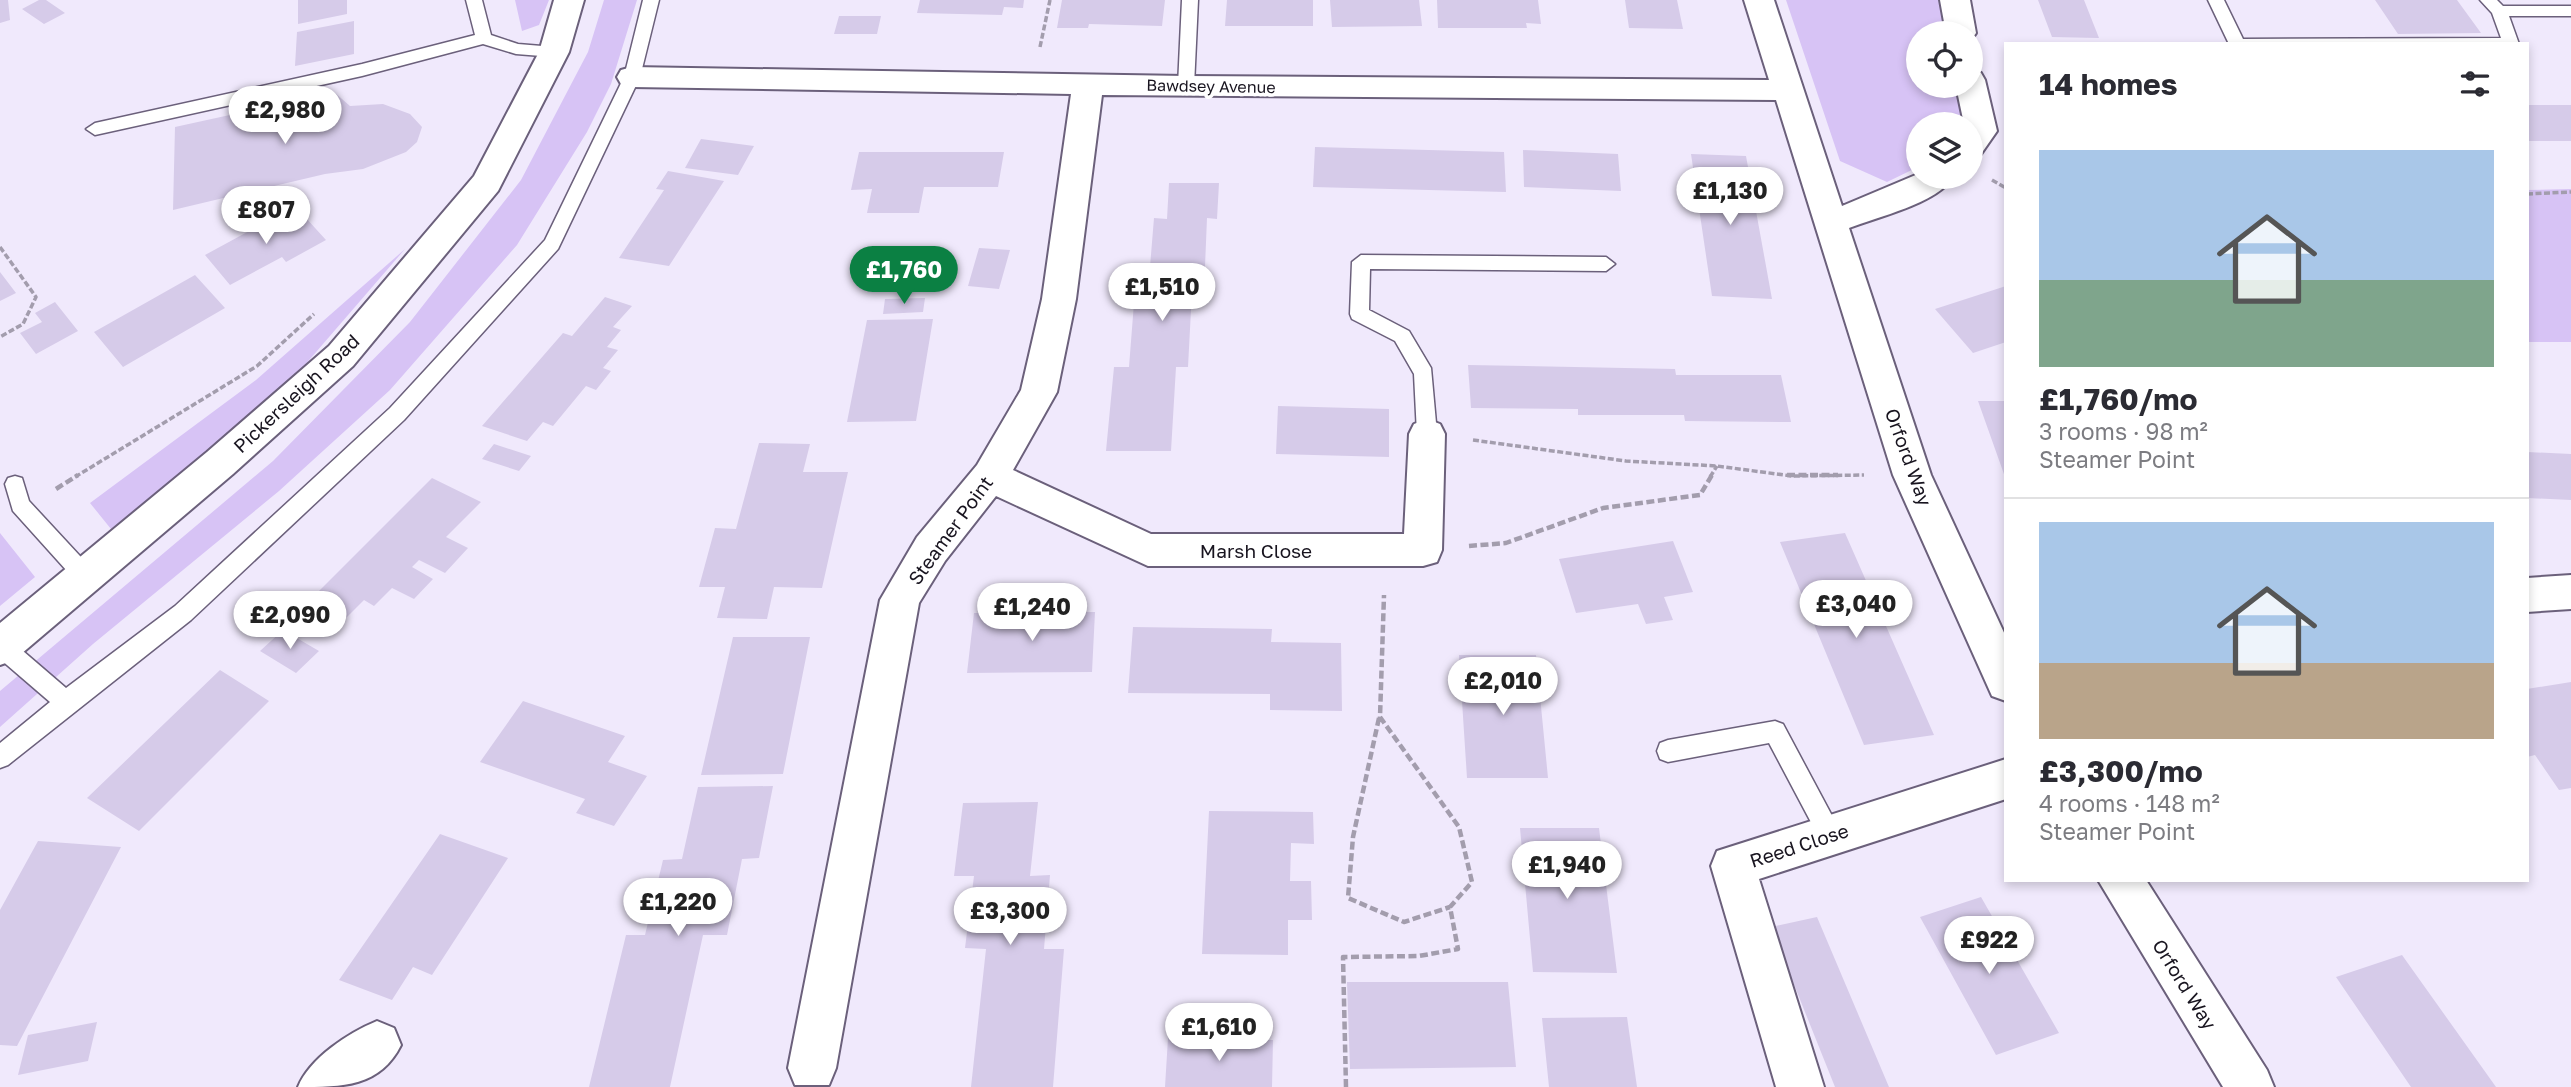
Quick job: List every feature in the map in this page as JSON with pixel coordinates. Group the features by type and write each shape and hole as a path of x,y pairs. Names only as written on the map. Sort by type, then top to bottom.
{"street":[{"name":"Pickersleigh Road","path":"0,647 220,463 341,356 487,183 554,52 569,0"},
{"name":"Orford Way","path":"1759,0 1912,475 2004,680"},
{"path":"1955,0 1959,21"},
{"name":"Bawdsey Avenue","path":"632,76 1186,86 1789,90"},
{"name":"Steamer Point","path":"812,1068 900,600 931,549 990,476 1039,392 1059,299 1088,83"},
{"path":"1832,222 1918,189"},
{"path":"1423,550 1427,434"},
{"name":"Marsh Close","path":"990,476 1148,550 1423,550"},
{"path":"2529,595 2571,592"},
{"name":"Reed Close","path":"1800,1087 1733,866 2004,780"},
{"name":"Orford Way","path":"2121,882 2250,1087"},
{"path":"322,1087 377,1045"}],"lane":[{"path":"474,0 484,38"},
{"path":"0,757 66,702 183,613 387,424 543,254 557,233 632,76 651,0"},
{"path":"1186,86 1190,0"},
{"path":"2216,0 2236,42"},
{"path":"2511,42 2494,5 2571,11"},
{"path":"95,130 362,70 484,38 516,49 554,52"},
{"path":"1427,434 1424,373 1402,336 1359,314 1361,262 1606,264"},
{"path":"15,484 20,505 84,575"},
{"path":"0,647 66,702"},
{"path":"1668,751 1775,731 1830,835"}],"path":[{"path":"1032,82 1050,0"},
{"path":"2529,194 2571,192"},
{"path":"0,247 36,297 23,324 0,337"},
{"path":"20,505 65,485 257,366 318,310"},
{"path":"1427,434 1626,461 1717,466 1792,476 1912,475"},
{"path":"1380,717 1459,827 1472,882 1450,907 1404,922 1348,898 1353,836 1380,717 1384,593 1423,550 1506,543 1603,508 1700,495 1717,466"},
{"path":"1346,1087 1343,957 1419,956 1458,949 1450,907"}],"shaded area":[{"path":"515,0 549,0 539,25 522,31"},
{"path":"604,0 637,0 611,84 587,132 517,245 390,390 279,491 93,644 0,727 0,691 273,461 410,322 521,180 588,52"},
{"path":"1786,0 1939,0 1944,21 1906,21 1906,98 1961,98 1963,112 1906,112 1906,173 1887,182 1840,161"},
{"path":"2571,189 2571,342 2529,342 2529,190"},
{"path":"405,249 279,395 111,529 90,503 256,380"},
{"path":"0,533 35,577 0,606"}],"building":[{"path":"0,0 8,0 10,20 0,23"},
{"path":"39,0 46,0 65,13 44,24 22,9"},
{"path":"298,0 347,0 347,14 298,24"},
{"path":"920,0 1024,0 1023,8 1004,7 1002,15 917,13"},
{"path":"1062,0 1165,0 1162,26 1089,24 1088,28 1057,28"},
{"path":"1227,0 1313,0 1313,26 1225,26"},
{"path":"1330,0 1419,0 1422,26 1332,27"},
{"path":"1437,0 1538,0 1541,24 1526,23 1527,28 1438,28"},
{"path":"1625,0 1677,0 1683,29 1629,28"},
{"path":"2038,0 2084,0 2099,38 2052,37"},
{"path":"2375,0 2457,0 2481,33 2398,34"},
{"path":"839,16 881,16 877,34 834,34"},
{"path":"354,21 354,54 295,66 297,32"},
{"path":"334,92 350,106 383,104 410,114 422,127 417,142 406,152 363,169 325,174 173,210 175,127"},
{"path":"2529,105 2571,105 2571,141 2529,141"},
{"path":"701,139 754,146 738,175 685,168"},
{"path":"1315,147 1504,152 1506,192 1313,187"},
{"path":"1523,150 1618,154 1621,191 1524,187"},
{"path":"859,152 1004,152 998,187 924,187 919,213 867,213 872,189 851,190"},
{"path":"1691,154 1746,156 1772,299 1712,296"},
{"path":"668,171 724,181 669,266 619,258 664,190 656,189"},
{"path":"1169,183 1219,183 1217,219 1207,218 1204,291 1192,291 1188,367 1176,367 1171,451 1106,451 1114,367 1129,367 1135,290 1148,291 1154,218 1167,219"},
{"path":"295,206 326,240 286,262 282,257 230,285 205,255"},
{"path":"979,248 1010,250 999,289 968,286"},
{"path":"0,272 16,293 0,301"},
{"path":"195,275 225,308 123,367 94,332"},
{"path":"2004,287 2004,343 1973,353 1935,309"},
{"path":"605,297 632,306 613,327 621,330 607,347 618,350 603,368 611,371 596,390 586,386 553,426 543,422 527,441 482,426 563,333 572,336"},
{"path":"925,298 923,312 883,314 885,299"},
{"path":"55,302 78,331 36,354 20,333 42,322 35,313"},
{"path":"933,319 916,421 847,422 867,320"},
{"path":"1468,365 1675,369 1676,375 1781,375 1791,422 1685,421 1684,415 1578,415 1578,409 1471,408"},
{"path":"1978,401 2004,401 2004,474"},
{"path":"1278,406 1389,409 1389,457 1276,454"},
{"path":"759,443 810,444 803,472 848,472 822,588 774,587 767,619 717,618 725,587 699,587 715,528 736,529"},
{"path":"494,444 531,456 519,471 482,459"},
{"path":"2529,452 2571,454 2571,500 2529,498"},
{"path":"432,478 481,502 446,537 468,548 445,573 419,560 412,567 433,579 414,599 392,588 374,606 364,600 345,619 310,600"},
{"path":"1845,533 1934,735 1864,745 1780,542"},
{"path":"1673,541 1693,592 1664,597 1673,620 1646,624 1638,604 1576,613 1559,559"},
{"path":"1095,612 1092,672 967,673 974,613"},
{"path":"1133,627 1272,629 1271,642 1341,643 1342,711 1270,710 1270,694 1128,693"},
{"path":"283,630 319,651 296,673 260,651"},
{"path":"733,637 810,637 783,774 701,775"},
{"path":"1459,655 1536,655 1548,778 1467,778"},
{"path":"220,670 269,701 139,831 87,798"},
{"path":"2571,682 2571,788 2559,790 2535,755 2529,756 2529,689"},
{"path":"523,701 625,736 608,762 647,776 614,826 576,813 585,799 480,762"},
{"path":"773,786 759,858 742,859 727,935 703,935 670,1087 589,1087 626,935 645,935 663,860 682,859 698,787"},
{"path":"1038,802 1030,876 1050,875 1044,949 1064,949 1053,1087 971,1087 986,949 965,948 974,876 954,876 963,803"},
{"path":"1209,811 1313,812 1314,844 1291,843 1290,881 1311,881 1312,920 1288,920 1288,955 1202,954"},
{"path":"1520,828 1599,828 1617,973 1533,972"},
{"path":"440,834 508,858 432,975 413,967 392,1000 339,980"},
{"path":"38,841 121,847 17,1046 0,1045 0,910"},
{"path":"1981,897 2059,1033 1996,1055 1920,917"},
{"path":"1817,917 1889,1087 1835,1087 1771,927"},
{"path":"2402,955 2496,1087 2411,1087 2336,977"},
{"path":"1347,982 1508,982 1516,1067 1350,1069"},
{"path":"1627,1017 1637,1087 1549,1087 1542,1018"},
{"path":"97,1022 88,1061 18,1075 28,1035"},
{"path":"1168,1038 1273,1040 1272,1087 1165,1087"}]}
